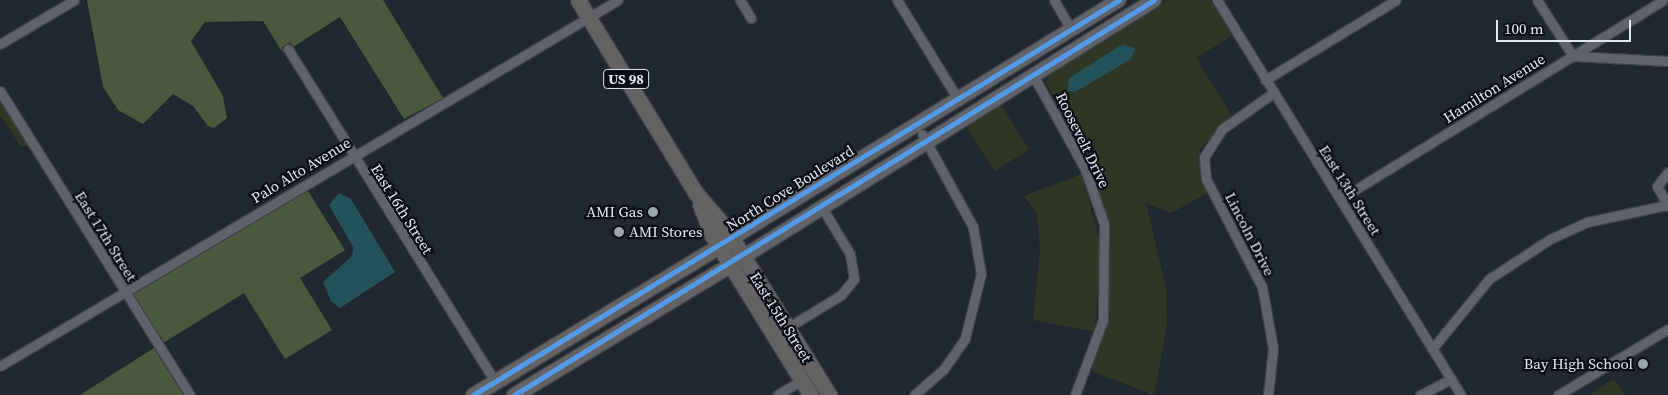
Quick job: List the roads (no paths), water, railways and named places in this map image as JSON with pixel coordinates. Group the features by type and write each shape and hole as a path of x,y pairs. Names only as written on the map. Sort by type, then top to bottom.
{"main road":[{"name":"East 15th Street","path":"578,0 737,261 811,395"},
{"name":"North Cove Boulevard","path":"473,395 1119,0"},
{"path":"924,137 1033,74 1154,0"},
{"path":"924,137 952,114 958,99"},
{"name":"North Cove Boulevard","path":"514,395 737,261 903,155 924,137"},
{"name":"East 15th Street","path":"737,261 788,328 829,395"},
{"path":"802,380 815,372"}],"street":[{"path":"0,44 74,0"},
{"name":"Palo Alto Avenue","path":"0,366 352,154 618,0"},
{"path":"740,0 751,18"},
{"path":"897,0 958,99"},
{"path":"1054,0 1071,29"},
{"name":"East 13th Street","path":"1217,0 1461,395"},
{"path":"1265,80 1396,0"},
{"path":"1537,0 1573,56 1668,60"},
{"name":"Hamilton Avenue","path":"1340,199 1663,0"},
{"name":"East 16th Street","path":"288,49 495,382"},
{"name":"Roosevelt Drive","path":"1033,74 1085,170 1104,224 1103,320 1075,395"},
{"name":"East 17th Street","path":"0,91 190,395"},
{"name":"Lincoln Drive","path":"1268,395 1273,348 1270,319 1247,254 1206,178 1207,147 1222,129 1273,93"},
{"path":"914,395 943,370 965,338 981,282 973,227 924,137"},
{"path":"1432,349 1489,279 1550,239 1587,222 1668,206 1657,186 1665,175"},
{"path":"788,328 838,298 854,278 850,254 821,206"},
{"path":"1558,395 1668,329"},
{"path":"1420,395 1451,379"},
{"path":"777,395 802,380"}],"water":[{"path":"1123,44 1135,49 1131,59 1075,92 1068,91 1069,78"},
{"path":"339,193 351,199 395,272 340,308 331,301 323,282 352,256 353,247 329,205"}],"place":[{"name":"AMI Gas","path":"653,212"},
{"name":"AMI Stores","path":"619,232"},
{"name":"Bay High School","path":"1643,364"}]}
